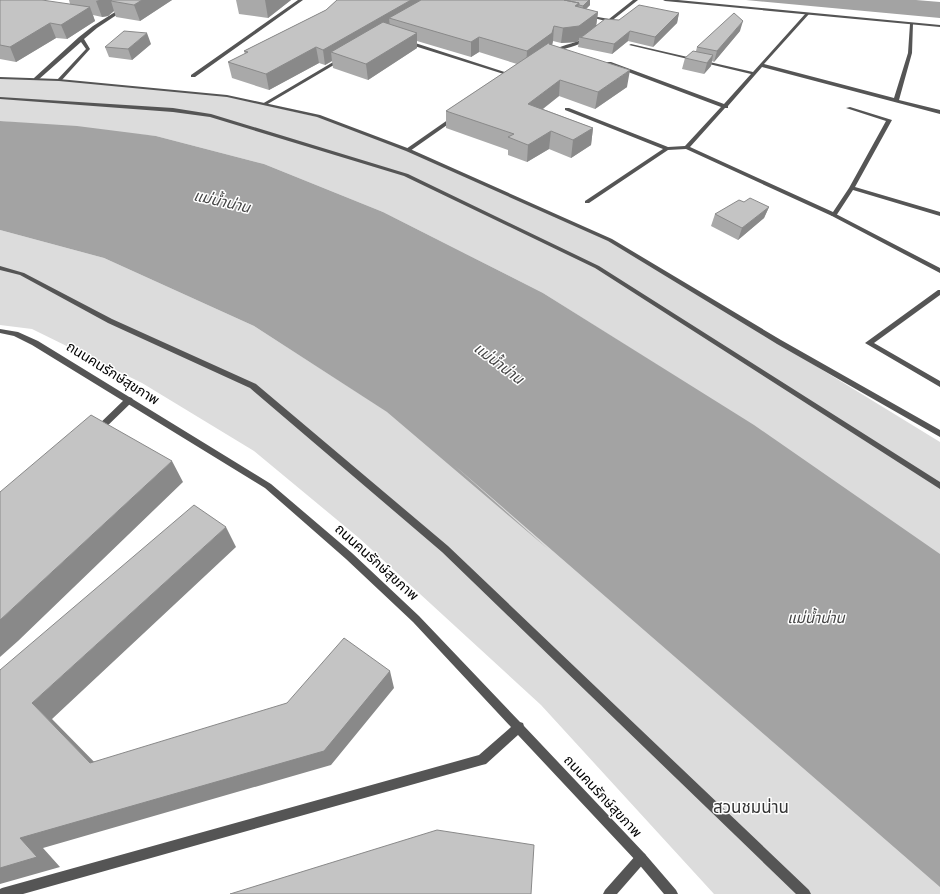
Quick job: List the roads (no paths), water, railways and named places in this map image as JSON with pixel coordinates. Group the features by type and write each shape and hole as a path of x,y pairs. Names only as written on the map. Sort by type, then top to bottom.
{"street":[{"path":"36,79 81,38 138,0"},
{"path":"193,76 301,0"},
{"path":"597,30 636,0"},
{"path":"666,0 940,26"},
{"path":"741,8 743,2"},
{"path":"686,147 726,107 753,73 807,14"},
{"path":"579,15 610,20"},
{"path":"98,19 106,20"},
{"path":"896,100 910,53 912,24"},
{"path":"549,55 561,46 579,44 591,35"},
{"path":"59,80 88,49 81,38"},
{"path":"398,39 517,77 511,80"},
{"path":"631,45 753,73"},
{"path":"264,104 344,58"},
{"path":"609,63 726,107"},
{"path":"761,65 940,112"},
{"path":"0,78 59,80 227,96 318,116 408,150 610,240 779,342 940,434"},
{"path":"0,98 173,110 211,116 406,175 597,267 940,486"},
{"path":"834,215 852,188 889,120 848,108"},
{"path":"567,109 667,149"},
{"path":"408,150 462,112"},
{"path":"587,202 667,149 686,147 834,215 940,271"},
{"path":"852,188 940,214"},
{"path":"0,268 22,274 110,321 252,386 445,550 805,894"},
{"path":"940,292 869,343 940,384"},
{"name":"ถนนคนรักษ์สุขภาพ","path":"0,331 16,334 35,343 268,486 349,556 416,619 641,858 672,894"},
{"path":"93,434 129,400"},
{"path":"2,894 482,760 519,727"},
{"path":"609,894 641,858"}],"water":[{"path":"746,0 916,0 940,2 940,18"},
{"name":"แม่น้ำน่าน","path":"0,121 77,126 156,136 264,164 383,212 543,293 754,425 940,554 940,887 454,465 548,549 387,412 254,326 104,258 0,230"}],"park label":[{"name":"สวนชมน่าน","path":"751,807"}]}
